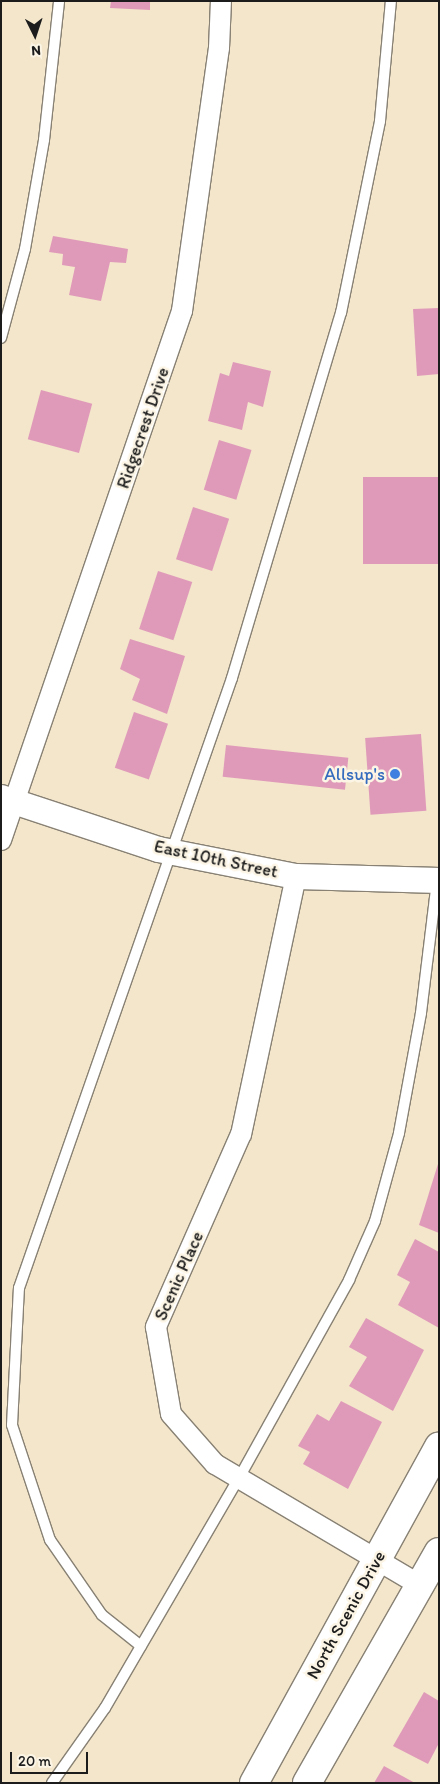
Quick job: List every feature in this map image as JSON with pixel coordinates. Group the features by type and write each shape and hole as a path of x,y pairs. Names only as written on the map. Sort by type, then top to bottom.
{"main road":[{"name":"North Scenic Drive","path":"254,1783 439,1447"},
{"path":"307,1783 439,1552"}],"street":[{"name":"Ridgecrest Drive","path":"1,840 8,799 182,311 219,48 221,1"},
{"name":"East 10th Street","path":"8,799 170,851 296,876 438,880"},
{"name":"Scenic Place","path":"296,876 241,1134 156,1327 171,1414 215,1464 420,1585"}],"lane":[{"path":"1,338 27,239 59,1"},
{"path":"141,1646 102,1615 50,1540 12,1425 19,1288 170,851 232,678 341,313 380,121 391,1"},
{"path":"52,1783 141,1646 239,1478 349,1280 375,1220 401,1124 438,880"}],"building":[{"path":"111,1 150,1 150,10 110,8"},
{"path":"53,236 128,249 126,263 110,262 101,301 69,295 75,267 62,265 63,254 49,252"},
{"path":"439,308 439,374 417,376 413,309"},
{"path":"233,362 271,371 263,407 248,402 242,430 208,421 220,373 229,376"},
{"path":"41,390 92,404 79,453 28,439"},
{"path":"219,440 252,450 236,500 204,490"},
{"path":"363,477 439,477 439,564 363,564"},
{"path":"193,507 229,519 212,571 176,559"},
{"path":"158,571 192,582 173,640 139,629"},
{"path":"130,639 185,656 167,714 132,700 140,679 120,669"},
{"path":"134,712 168,724 149,780 115,768"},
{"name":"Allsup's","path":"421,734 426,811 371,815 365,738"},
{"path":"226,745 348,758 345,790 223,777"},
{"path":"439,1164 439,1233 419,1225"},
{"path":"415,1239 439,1252 439,1328 398,1305 410,1282 397,1275"},
{"path":"366,1318 424,1350 393,1411 349,1386 367,1357 349,1347"},
{"path":"341,1401 382,1422 348,1489 303,1464 310,1452 298,1446 317,1414 329,1421"},
{"path":"424,1692 439,1701 439,1743 428,1764 393,1746"},
{"path":"384,1766 415,1783 374,1783"}],"place":[{"name":"Allsup's","path":"395,774"}]}
